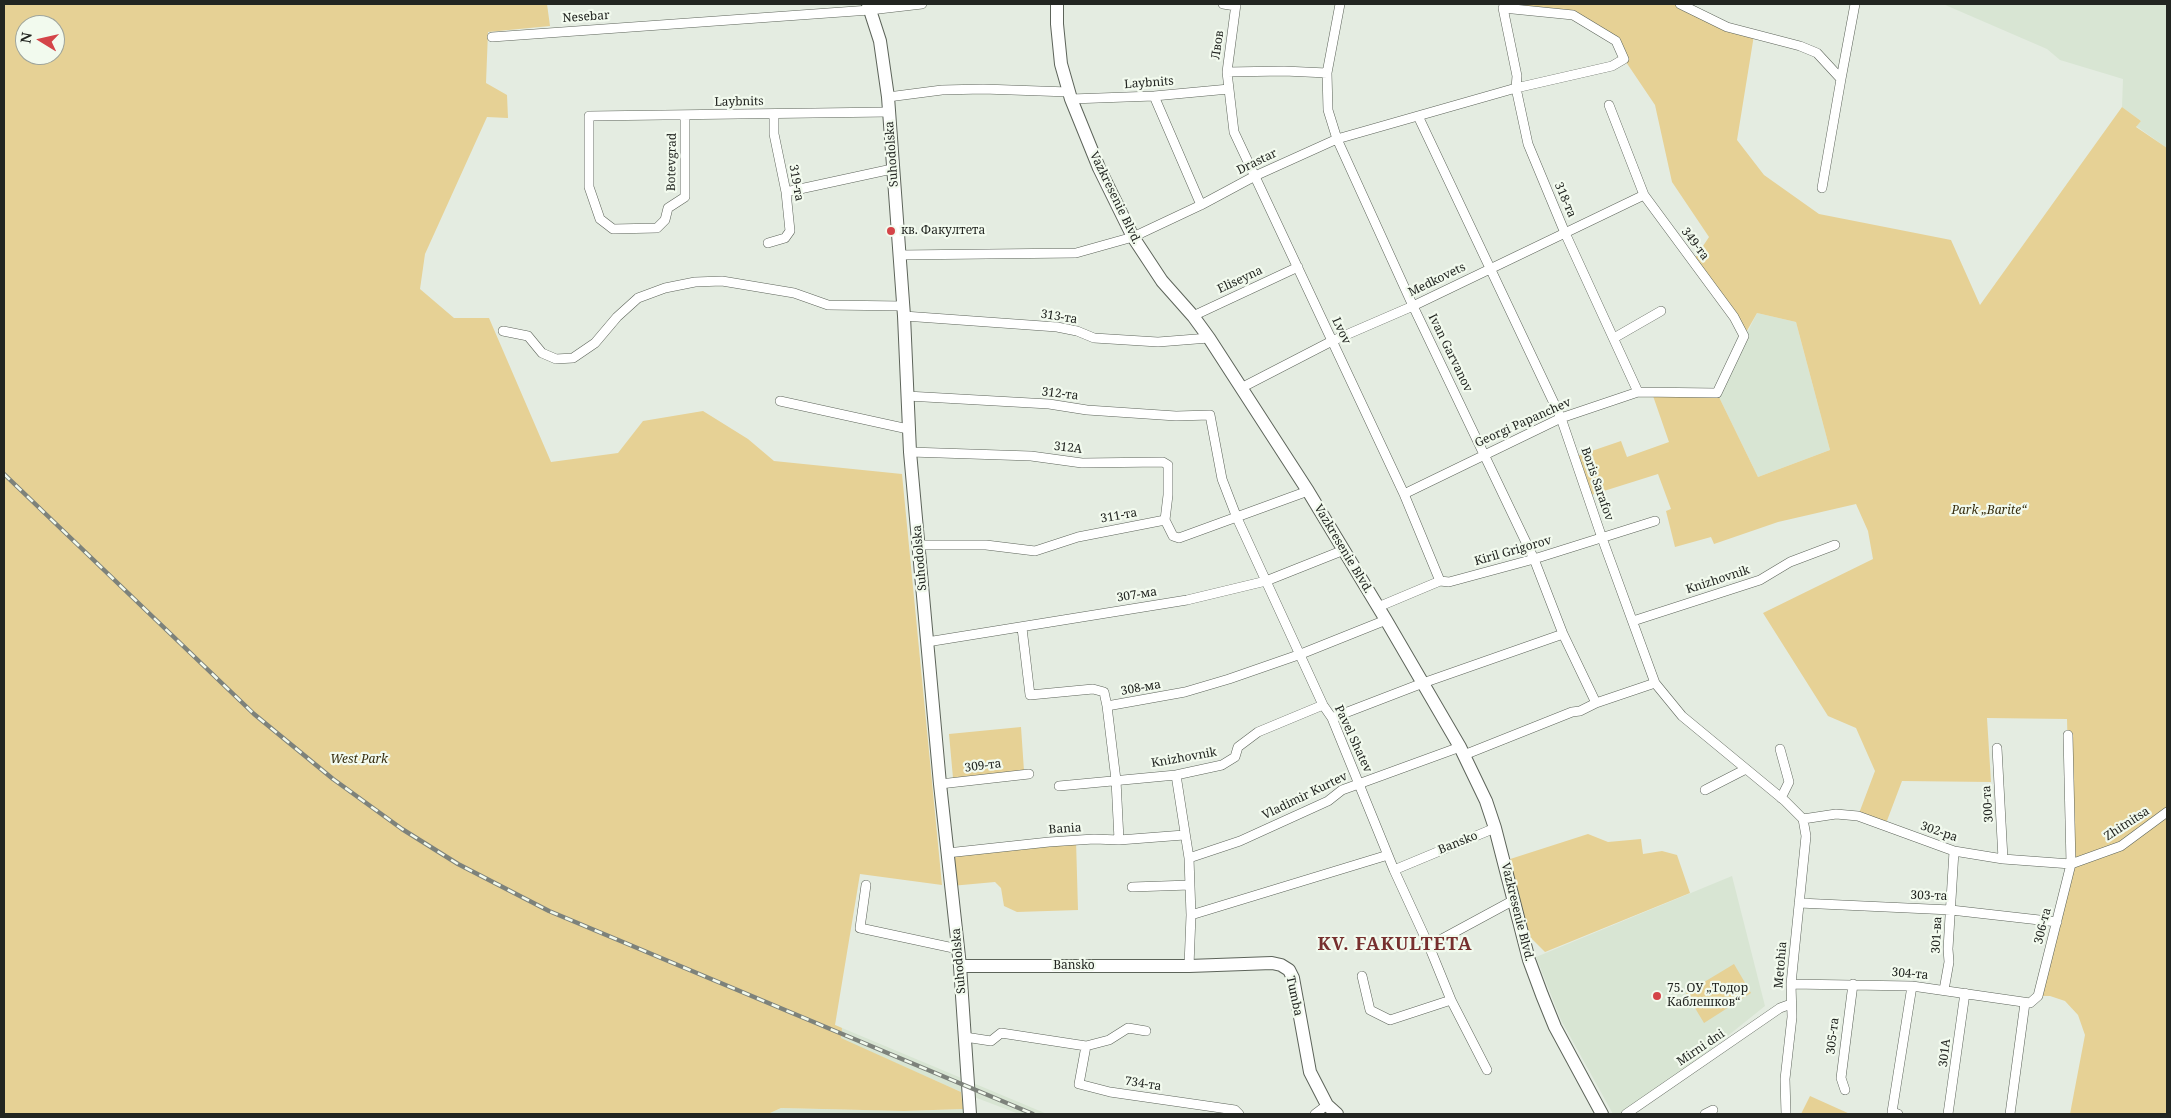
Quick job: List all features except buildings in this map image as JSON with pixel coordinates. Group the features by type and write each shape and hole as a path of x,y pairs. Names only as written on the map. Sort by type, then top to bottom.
{"street":[{"name":"Nesebar","path":"492,37 922,4"},
{"name":"Vazkresenie Blvd.","path":"1057,4 1056,24 1061,64 1070,96 1099,168 1133,237 1162,281 1193,316 1209,338 1308,491 1424,683 1462,751 1486,801 1495,828 1529,960 1542,995 1555,1027 1602,1114"},
{"path":"1223,4 1236,5"},
{"name":"Ivan Garvanov","path":"1340,4 1327,73 1328,110 1337,139 1413,306 1485,453 1534,559 1563,634 1596,703"},
{"path":"1680,4 1727,28 1800,46 1817,53 1842,80"},
{"path":"1822,188 1855,4"},
{"name":"Лвов","path":"1228,89 1227,72 1236,5"},
{"name":"Suhodolska","path":"869,7 880,42 888,97 903,311 908,429 940,784 960,966 970,1114"},
{"name":"Drastar","path":"899,255 1076,253 1133,237 1201,205 1255,176 1337,139 1516,88 1612,66 1624,59 1616,42 1573,15 1503,8"},
{"name":"318-та","path":"1503,8 1517,76 1516,88 1528,144 1565,233 1638,392"},
{"path":"1227,72 1284,71 1327,73"},
{"name":"Laybnits","path":"888,97 942,90 983,88 1070,96 1154,96 1228,89"},
{"name":"Lvov","path":"1228,89 1234,132 1404,494 1440,582"},
{"path":"1154,96 1201,205"},
{"name":"349-та","path":"1609,105 1644,195 1734,317 1744,336 1717,394"},
{"name":"Laybnits","path":"657,228 613,229 600,219 589,187 589,116 889,112"},
{"name":"319-та","path":"768,243 785,238 790,231 786,192 774,134 774,114"},
{"name":"Botevgrad","path":"657,228 665,220 668,208 685,197 685,115"},
{"name":"Boris Sarafov","path":"1418,116 1561,418 1655,683 1682,716 1781,798 1802,819"},
{"path":"786,192 892,169"},
{"name":"Medkovets","path":"1241,388 1332,341 1413,306 1644,195"},
{"name":"Eliseyna","path":"1193,316 1298,267"},
{"name":"313-та","path":"502,332 528,336 542,353 556,358 573,358 594,343 638,298 664,288 695,282 722,281 794,293 828,305 1057,327 1077,331 1094,338 1158,342 1209,338"},
{"path":"1614,338 1661,311"},
{"name":"Georgi Papanchev","path":"1404,494 1485,453 1561,418 1638,392 1717,394"},
{"name":"312-та","path":"907,396 1049,404 1087,410 1176,416 1210,414"},
{"path":"780,400 908,429"},
{"name":"Pavel Shatev","path":"1210,414 1222,479 1236,518 1301,654 1323,705 1332,718 1394,870 1429,946 1451,1000 1487,1070"},
{"name":"312А","path":"910,452 1031,456 1082,463 1163,462 1168,465 1168,495 1165,520"},
{"path":"1165,520 1173,536 1179,538 1308,491"},
{"name":"311-та","path":"918,545 986,545 1035,551 1078,537 1165,520"},
{"name":"Kiril Grigorov","path":"1378,607 1440,582 1449,582 1534,559 1655,520"},
{"name":"Knizhovnik","path":"1633,621 1760,580 1790,562 1835,545"},
{"name":"307-ма","path":"927,642 1187,600 1266,581 1344,550"},
{"path":"1301,654 1386,620"},
{"name":"308-ма","path":"1022,628 1030,695 1093,689 1104,692 1108,706 1185,692 1301,654"},
{"path":"1332,718 1563,634"},
{"name":"Vladimir Kurtev","path":"1189,858 1240,841 1328,801 1342,790 1360,783 1462,751 1655,683"},
{"name":"Knizhovnik","path":"1059,786 1176,775 1222,765 1235,758 1238,747 1258,732 1323,705"},
{"path":"1108,706 1116,780 1119,840"},
{"name":"306-та","path":"2026,1003 2030,1003 2038,996 2071,864 2068,735"},
{"name":"300-та","path":"1997,748 2003,859"},
{"path":"1780,749 1789,782 1781,798"},
{"path":"1705,790 1746,769"},
{"name":"309-та","path":"940,784 1030,774"},
{"path":"1176,775 1189,858 1191,915 1189,966"},
{"name":"Zhitnitsa","path":"2071,864 2121,846 2167,812"},
{"name":"302-ра","path":"1802,819 1836,814 1858,816 1954,850 2003,859 2071,864"},
{"name":"Metohia","path":"1786,1114 1785,1079 1792,1017 1791,984 1806,836 1802,819"},
{"name":"Bansko","path":"1394,870 1495,828"},
{"name":"Bania","path":"947,853 1067,841 1119,840 1184,835"},
{"name":"301-ва","path":"1944,990 1948,962 1954,850"},
{"path":"1191,915 1388,855"},
{"path":"866,885 860,928 958,949"},
{"path":"1132,887 1190,885"},
{"path":"1429,946 1514,900"},
{"name":"303-та","path":"1799,904 1951,910 2057,922"},
{"name":"Tumba","path":"1189,966 1272,963 1282,965 1289,970 1293,978 1310,1072 1328,1104 1337,1114"},
{"name":"Bansko","path":"960,966 1189,966"},
{"path":"1362,976 1370,1010 1390,1020 1451,1000"},
{"name":"304-та","path":"1791,984 1912,986 2026,1003"},
{"name":"305-та","path":"1845,1090 1840,1078 1853,984"},
{"path":"1895,1113 1912,986"},
{"name":"301А","path":"1948,1114 1965,994"},
{"path":"2010,1114 2026,1003"},
{"name":"Mirni dni","path":"1626,1114 1780,1008 1791,1004"},
{"path":"965,1037 991,1041 1001,1033 1086,1046 1109,1040 1128,1028 1146,1030"},
{"name":"734-та","path":"1086,1046 1079,1084 1110,1092 1235,1110 1239,1114"},
{"path":"1315,1114 1328,1104"}],"shaded area":[{"path":"1943,4 2167,4 2167,148 2136,126 2141,121 2122,107 2123,79 2060,60 2047,49"},
{"path":"1757,313 1796,322 1830,450 1758,477 1717,393"},
{"path":"4,467 835,1025 1047,1114 1019,1114 961,1092 767,1006"},
{"name":"75. ОУ „Тодор Каблешков“","path":"1732,876 1765,1006 1690,1066 1620,1114 1613,1114 1561,1020 1536,957"},
{"path":"781,1108 906,1111 963,1109 963,1114 768,1114"}],"green space":[{"name":"West Park","path":"4,4 547,4 550,26 488,32 486,83 507,95 508,118 487,117 425,254 420,289 454,318 489,318 551,462 618,453 643,421 703,411 748,439 774,461 902,474 942,885 860,874 835,1025 842,1028 841,1038 961,1092 963,1109 904,1111 781,1108 768,1114 4,1114"},
{"name":"Park „Barite“","path":"1499,4 1680,4 1754,35 1737,140 1764,175 1819,214 1951,240 1980,305 2122,107 2141,121 2136,127 2167,148 2167,1114 2070,1114 2085,1035 2078,1015 2065,1001 2050,996 2038,996 2071,864 2067,719 1987,718 1991,782 1902,781 1885,826 1858,816 1875,771 1856,728 1828,716 1763,613 1873,559 1868,531 1856,504 1778,522 1714,544 1711,537 1675,547 1666,511 1671,509 1658,474 1588,496 1574,457 1621,441 1627,457 1669,442 1652,393 1717,393 1758,477 1830,450 1796,322 1757,313 1744,336 1693,261 1709,237 1672,182 1655,105 1624,59 1616,41 1573,15 1503,8"},
{"path":"1021,727 1024,771 953,778 949,734"},
{"path":"1588,834 1608,842 1641,839 1643,854 1662,851 1677,855 1690,893 1545,952 1521,928 1504,861"},
{"path":"1076,840 1078,910 1017,912 1004,906 1001,888 995,882 951,886 947,853"},
{"path":"1734,964 1751,993 1704,1023 1686,993"},
{"path":"1810,1096 1850,1114 1801,1114"}],"railway":[{"path":"4,474 254,714 333,779 402,829 458,864 549,911 1033,1114"}],"place":[{"name":"кв. Факултета","path":"891,231"},
{"name":"75. ОУ „Тодор Каблешков“","path":"1657,996"}],"district":[{"name":"KV. FAKULTETA","path":"1395,945"}]}
